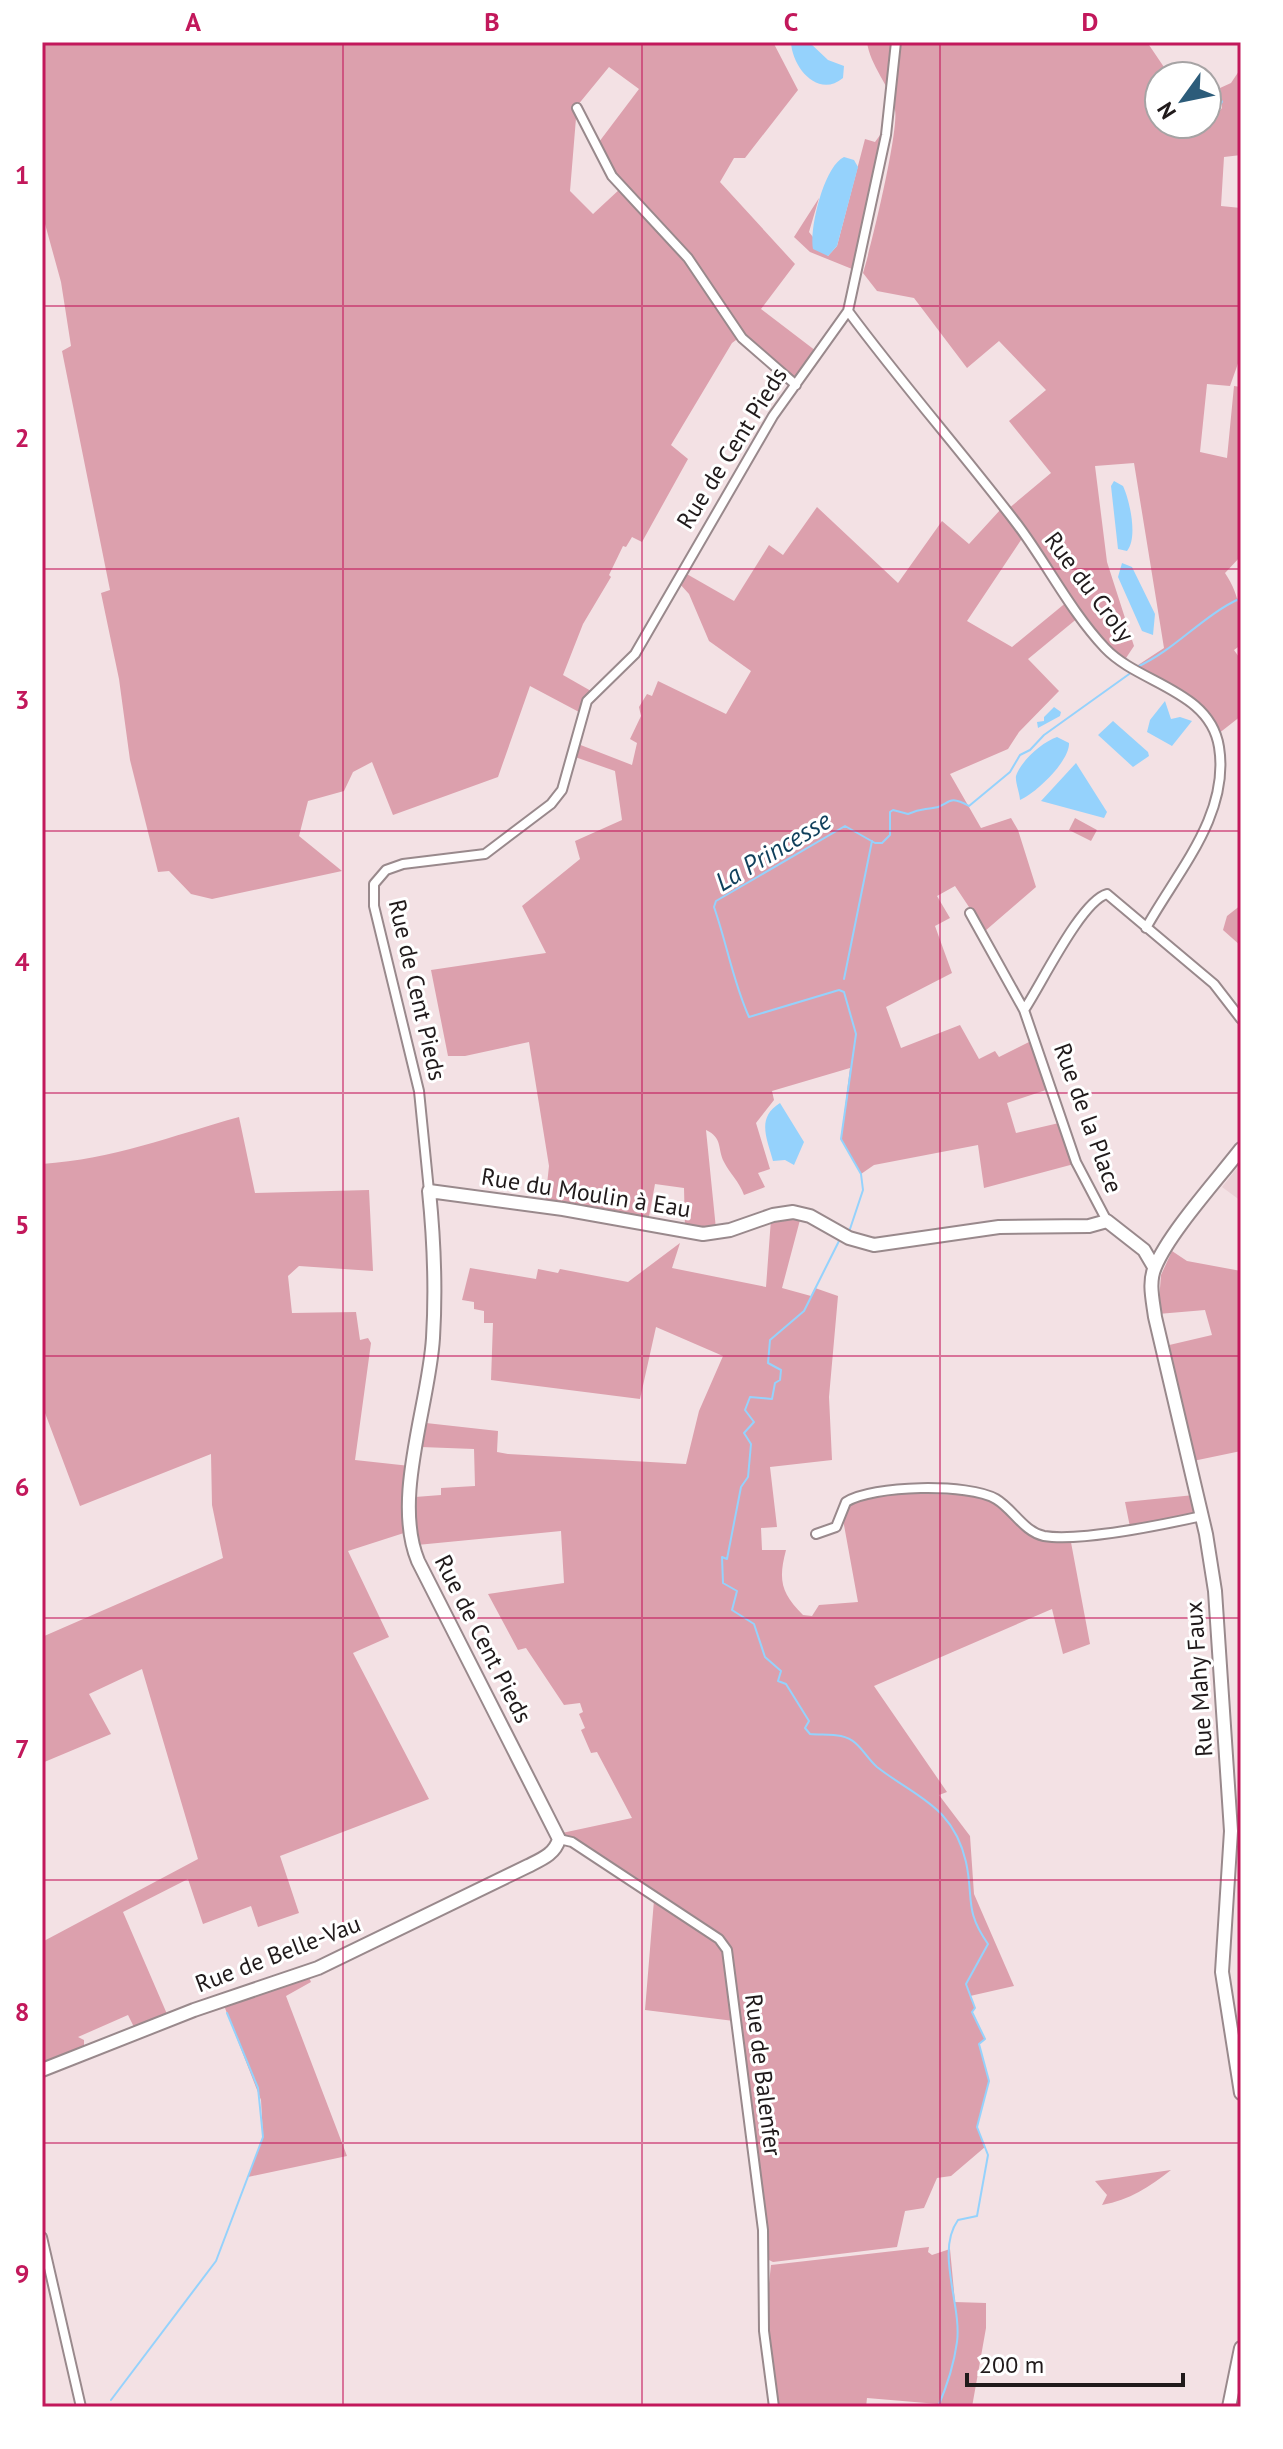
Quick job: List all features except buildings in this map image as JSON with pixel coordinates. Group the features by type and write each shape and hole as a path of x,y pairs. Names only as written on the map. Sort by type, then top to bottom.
{"street":[{"name":"Rue de Cent Pieds","path":"559,1839 418,1561 410,1533 413,1466 433,1338 434,1273 419,1091 372,896 376,880 386,870 403,864 485,854 556,799 567,779 587,701 635,654 760,437 848,311 886,135 896,42"},
{"path":"577,108 612,176 688,258 742,338 796,385"},
{"name":"Rue du Croly","path":"848,311 936,427 1015,521 1101,644 1130,667 1188,700 1213,728 1220,750 1219,798 1146,928"},
{"path":"1024,1010 1073,929 1104,895 1110,895 1214,984 1241,1019"},
{"name":"Rue de la Place","path":"970,913 1024,1010 1076,1162 1107,1221 1144,1250 1154,1267"},
{"path":"1154,1267 1241,1149"},
{"name":"Rue du Moulin à Eau","path":"429,1191 536,1205 703,1234 730,1230 773,1215 793,1212 810,1216 849,1238 874,1245 999,1227 1089,1226 1107,1221"},
{"name":"Rue Mahy Faux","path":"1154,1267 1155,1317 1202,1516 1215,1591 1231,1831 1222,1972 1241,2093"},
{"path":"816,1534 836,1527 842,1508 853,1498 890,1491 961,1490 988,1495 1004,1505 1028,1528 1050,1536 1128,1529 1202,1516"},
{"name":"Rue de Belle-Vau","path":"42,2070 194,2010 318,1968 528,1866 555,1850 559,1839"},
{"name":"Rue de Balenfer","path":"559,1839 572,1842 719,1939 727,1950 763,2230 764,2331 774,2407"},
{"path":"42,2237 81,2407"},
{"path":"1229,2407 1241,2348"}],"shaded area":[{"path":"42,42 773,42 798,90 745,158 734,158 720,182 795,264 761,309 816,351 794,380 746,340 694,265 612,172 599,142 639,89 609,67 577,106 570,191 593,214 621,188 675,246 740,337 732,343 671,445 688,459 642,542 632,537 626,547 623,546 609,575 611,577 583,624 563,675 591,691 579,712 530,686 498,777 393,815 372,762 353,772 344,791 308,801 299,836 342,871 212,899 191,894 169,871 158,872 130,760 119,679 101,593 110,590 62,351 71,346 61,282 42,213"},
{"path":"867,42 1147,42 1159,60 1143,60 1143,140 1223,140 1223,87 1231,83 1241,68 1241,155 1224,157 1221,206 1241,208 1241,355 1230,386 1207,384 1200,452 1227,458 1234,386 1241,387 1241,556 1225,573 1234,590 1240,616 1241,645 1234,650 1241,660 1241,716 1218,734 1208,715 1135,667 1164,648 1134,463 1095,466 1107,562 1134,646 1124,661 1105,644 1008,509 1051,473 1009,421 1046,390 999,341 967,368 914,298 877,291 863,273 884,190 895,122 889,92"},
{"path":"883,131 857,271 810,252 794,237 819,198 809,232 828,256 837,246 865,139 875,142"},
{"path":"817,507 898,583 942,521 969,544 1001,509 1023,537 967,621 1012,647 1068,601 1079,617 1028,659 1059,691 1019,732 1008,749 950,774 981,828 1011,818 1018,830 1036,887 985,931 955,886 937,896 950,918 935,926 952,973 886,1007 901,1048 960,1025 979,1059 995,1051 999,1057 1033,1040 1049,1089 1007,1103 1016,1133 1059,1123 1074,1164 984,1188 978,1145 874,1165 861,1174 841,1139 850,1068 772,1091 774,1100 756,1123 770,1169 758,1173 765,1187 744,1195 724,1162 717,1140 706,1130 716,1229 685,1228 684,1188 655,1184 648,1222 545,1203 549,1166 529,1042 465,1056 448,1056 431,970 546,953 522,906 580,859 575,841 622,820 615,771 575,757 578,744 632,765 637,743 630,739 641,716 639,707 647,694 652,696 658,681 726,714 751,671 709,641 689,594 679,583 685,573 734,601 769,545 783,555"},
{"path":"1075,818 1097,830 1091,841 1069,830"},
{"path":"1241,905 1241,946 1223,930 1227,916"},
{"path":"239,1117 255,1193 369,1190 373,1271 299,1266 288,1276 292,1313 356,1312 360,1340 368,1338 371,1343 355,1460 410,1466 407,1532 348,1551 389,1637 353,1653 429,1799 280,1856 299,1913 258,1927 251,1906 203,1924 188,1879 123,1912 167,2014 134,2027 128,2015 78,2037 84,2040 84,2048 42,2065 42,1942 198,1859 142,1669 89,1694 111,1734 42,1763 42,1637 223,1558 212,1505 211,1454 80,1506 42,1405 42,1164 118,1152"},
{"path":"1241,1163 1241,1201 1222,1187"},
{"path":"793,1217 800,1220 782,1288 811,1296 815,1288 838,1296 829,1397 832,1460 770,1467 777,1527 761,1528 762,1550 786,1550 782,1578 790,1600 803,1615 812,1616 819,1605 858,1602 842,1514 848,1503 883,1493 977,1495 1000,1504 1028,1531 1070,1537 1090,1644 1063,1654 1052,1609 874,1686 947,1792 939,1795 970,1836 974,1894 1014,1986 970,1996 975,2008 972,2012 985,2039 979,2044 989,2081 977,2127 985,2147 951,2176 937,2178 924,2208 905,2211 897,2247 773,2262 769,2260 729,1944 562,1833 632,1818 597,1752 591,1753 581,1730 585,1728 579,1714 583,1712 580,1703 564,1705 526,1648 518,1650 488,1594 564,1583 561,1531 417,1545 415,1497 441,1495 441,1488 475,1486 474,1449 421,1447 426,1423 498,1431 497,1452 508,1454 686,1464 699,1411 723,1356 656,1327 640,1399 491,1380 493,1323 484,1323 484,1311 474,1309 474,1302 462,1300 470,1268 536,1279 538,1269 558,1273 560,1269 628,1282 680,1243 672,1268 766,1287 771,1219"},
{"path":"1172,1251 1187,1261 1241,1271 1241,1451 1193,1461 1165,1346 1212,1335 1205,1310 1158,1314 1161,1275"},
{"path":"1194,1495 1197,1510 1194,1515 1130,1527 1125,1502"},
{"path":"654,1900 716,1941 725,1953 734,2021 645,2010"},
{"path":"308,1975 311,1982 286,1996 347,2156 248,2177 263,2136 261,2100 223,2003"},
{"path":"1171,2170 1139,2192 1102,2205 1107,2195 1095,2181"},
{"path":"929,2247 928,2252 932,2255 950,2249 955,2302 986,2303 986,2328 972,2407 938,2407 938,2404 867,2398 866,2407 776,2407 766,2311 771,2265"}],"water":[{"path":"791,42 809,42 828,60 844,66 843,78 834,84 824,85 808,77 796,61"},
{"path":"844,157 854,160 858,167 837,246 828,256 813,249 813,227 824,185 830,172"},
{"path":"1114,481 1123,486 1130,510 1132,537 1127,551 1118,549 1111,486"},
{"path":"1122,563 1132,567 1155,614 1153,635 1142,631 1118,577"},
{"path":"1165,701 1171,719 1180,717 1192,721 1172,746 1147,732 1150,720"},
{"path":"1054,707 1061,712 1060,716 1038,728 1037,722 1044,721"},
{"path":"1113,721 1149,756 1133,767 1098,735"},
{"path":"1057,737 1069,743 1064,759 1042,784 1020,800 1016,776 1022,764 1045,743"},
{"path":"1076,763 1107,812 1104,818 1041,801"},
{"path":"780,1103 804,1142 794,1165 785,1160 773,1161 766,1136 768,1115"}],"waterway":[{"name":"La Princesse","path":"1137,667 1241,598"},
{"name":"La Princesse","path":"850,1229 863,1190 861,1174 841,1139 856,1034 844,992 839,990 749,1017 714,907 716,901 845,826 875,843 882,843 890,835 890,812 893,810 908,814 938,807 952,800 969,806 1010,772 1020,755 1030,750 1044,735 1132,672"},
{"path":"844,979 872,841"},
{"name":"La Princesse","path":"840,1239 804,1311 770,1340 768,1363 781,1370 772,1399 750,1397 745,1410 754,1422 744,1433 751,1444 748,1477 741,1487 727,1559 722,1557 723,1583 737,1591 732,1610 754,1624 765,1657 781,1671 778,1681 786,1684 809,1721 805,1728 810,1734 837,1735 853,1741 877,1767 932,1805 952,1828 966,1862 973,1913 988,1944 966,1984 975,2008 972,2012 985,2039 979,2044 989,2081 977,2127 988,2155 977,2216 958,2220 949,2247 957,2342 950,2375 938,2407"},
{"path":"111,2400 216,2261 263,2137 258,2088 227,2013"}]}
